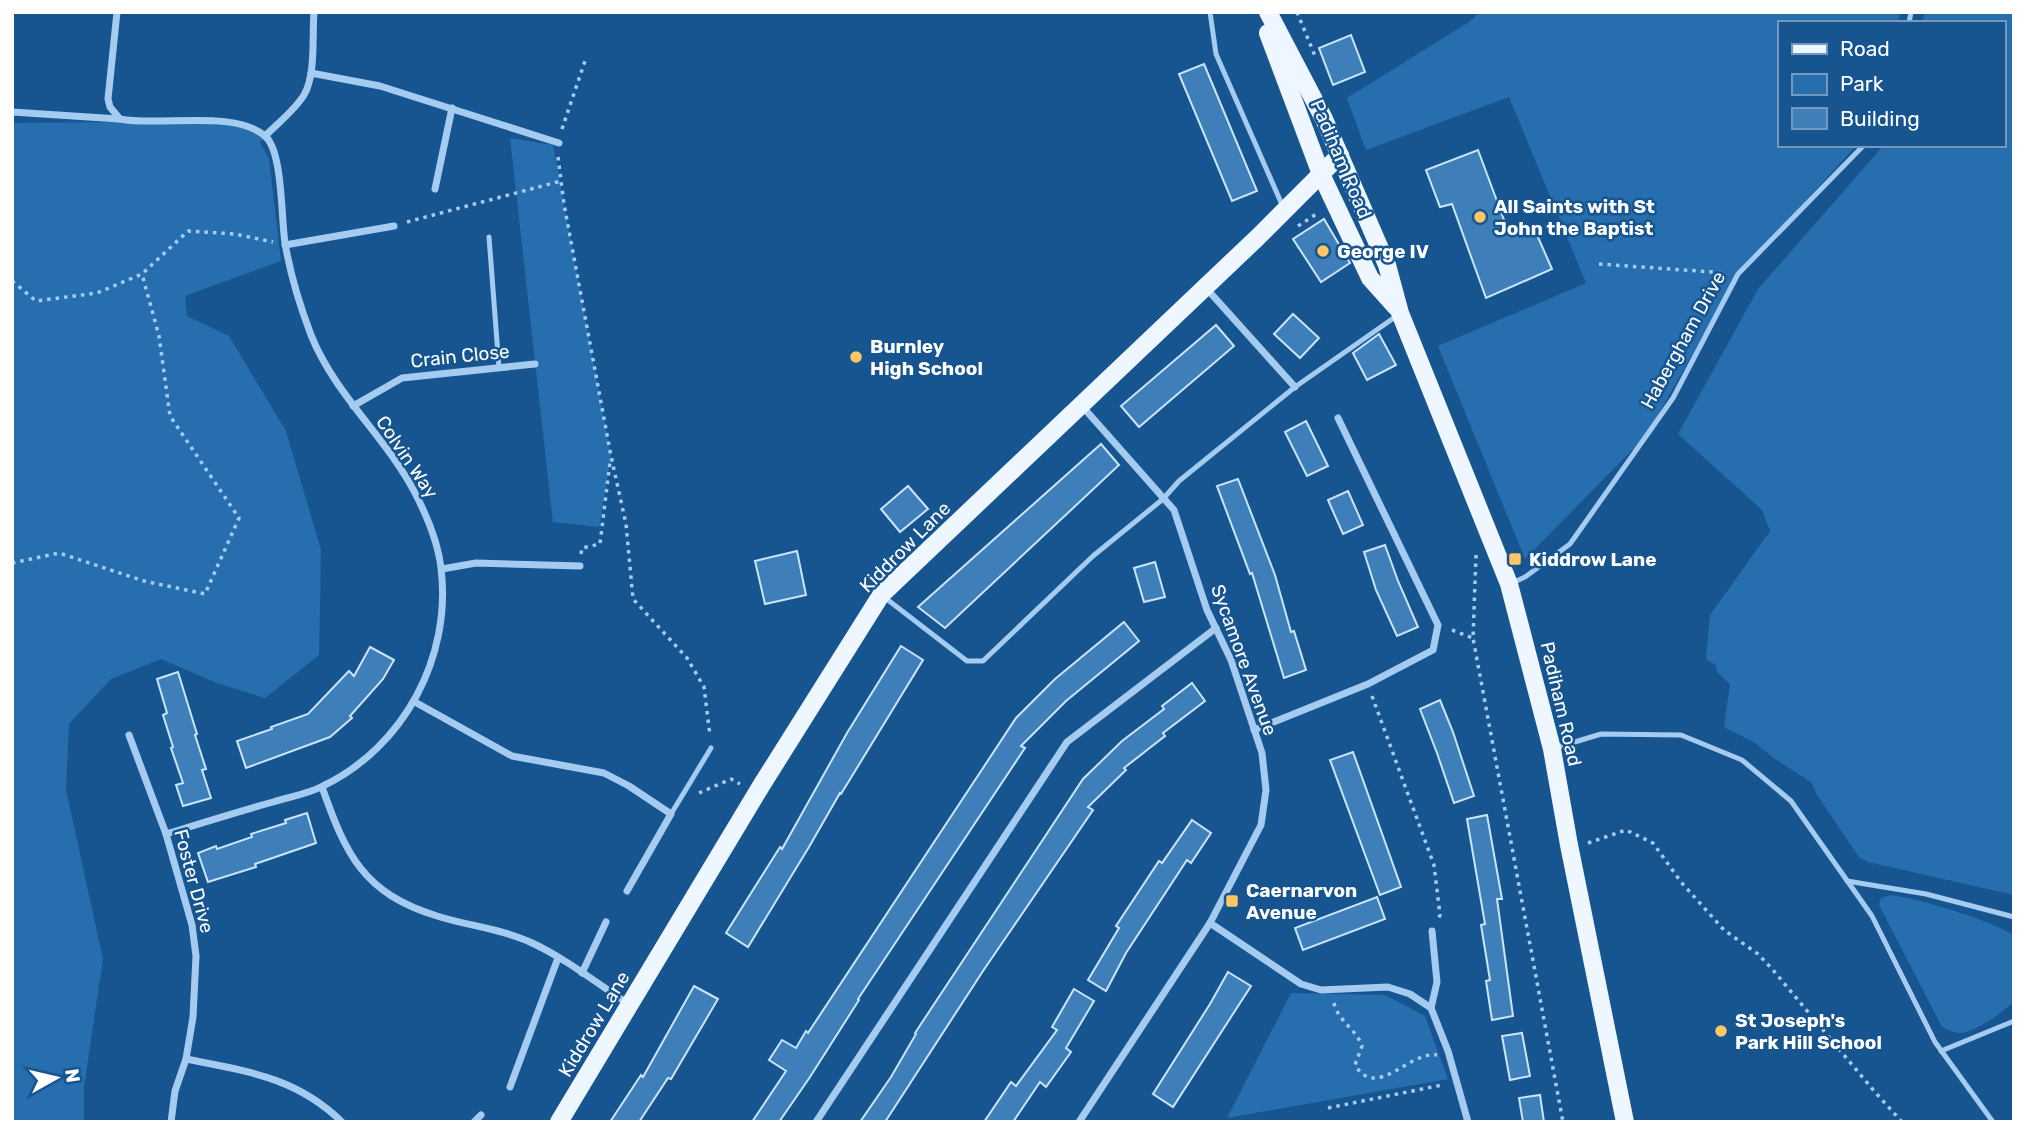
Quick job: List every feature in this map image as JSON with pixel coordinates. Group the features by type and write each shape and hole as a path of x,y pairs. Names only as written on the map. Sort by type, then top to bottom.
{"main road":[{"name":"Padiham Road","path":"1260,12 1321,174 1370,278 1400,313"},
{"name":"Padiham Road","path":"1268,12 1324,119 1387,265 1400,313 1510,584 1552,749 1625,1122"},
{"name":"Kiddrow Lane","path":"559,1122 757,793 881,595 1082,406 1340,155"}],"street":[{"path":"117,12 108,99 110,107 124,120"},
{"path":"12,113 124,120 227,121 265,136 305,94 312,73 314,12"},
{"path":"312,73 380,86 559,143"},
{"path":"435,189 452,108"},
{"name":"Colvin Way","path":"166,834 322,787 365,759 394,732 415,702 428,673 439,627 442,569 428,519 414,490 328,371 311,334 285,245 278,166 274,150 265,136"},
{"path":"285,245 394,226"},
{"path":"1205,288 1295,387"},
{"name":"Crain Close","path":"353,406 402,378 536,364"},
{"name":"Sycamore Avenue","path":"1079,1122 1210,923 1261,824 1266,790 1262,752 1231,660 1207,610 1174,510 1082,406"},
{"path":"1254,730 1368,684 1433,650 1438,625 1338,418"},
{"path":"442,569 476,563 580,566"},
{"path":"816,1122 1067,742 1216,628"},
{"path":"415,702 512,756 591,768 604,773 671,814 627,891"},
{"name":"Foster Drive","path":"129,735 166,834 190,914 197,956 194,1017 186,1059 175,1090 171,1122"},
{"path":"322,787 335,825 352,859 373,884 400,901 425,911 532,943 631,1006"},
{"path":"582,973 606,922"},
{"path":"1210,923 1301,984 1321,990 1388,987 1410,994 1431,1008"},
{"path":"1432,931 1437,982 1431,1008 1448,1051 1468,1122"},
{"path":"510,1087 558,958"},
{"path":"186,1059 262,1075 286,1083 324,1104 342,1122"},
{"path":"474,1122 481,1115"}],"lane":[{"path":"1210,12 1216,54 1284,210"},
{"name":"Habergham Drive","path":"1510,584 1525,578 1570,544 1673,398 1738,274 1862,147"},
{"path":"489,237 499,368"},
{"path":"881,595 967,661 983,662 1093,556 1163,499 1179,481 1295,387 1400,313"},
{"path":"1552,749 1601,734 1681,735 1742,761 1791,801 1871,916 1941,1051 1993,1122"},
{"path":"671,814 711,748"},
{"path":"1847,881 1926,894 2014,917"},
{"path":"1941,1051 2014,1021"}],"path":[{"path":"586,58 561,132 558,160 611,456 626,524 633,599 687,657 704,687 711,748"},
{"path":"394,226 561,181"},
{"path":"12,281 36,301 97,293 142,274 188,231 235,234 285,245"},
{"path":"1599,264 1738,274"},
{"path":"12,564 59,553 144,581 205,594 234,531 239,518 170,416 159,336 142,274"},
{"path":"580,566 582,548 600,544 611,456"},
{"path":"1476,554 1473,638 1563,1122"},
{"path":"1438,625 1473,638"},
{"path":"1368,684 1434,865 1440,915 1432,931"},
{"path":"677,803 731,779 757,793"},
{"path":"1590,843 1626,830 1653,843 1681,882 1724,930 1758,954 1773,970 1902,1122"},
{"path":"1334,990 1336,1013 1359,1037 1362,1046 1355,1065 1360,1073 1371,1079 1380,1079 1413,1061 1432,1054 1440,1056 1448,1051"},
{"path":"1328,1108 1458,1082"}],"green space":[{"path":"1479,12 1900,12 1898,21 1778,21 1778,147 1855,147 1738,274 1646,436 1525,559 1438,346 1586,283 1509,97 1366,150 1347,98 1472,20"},
{"path":"1924,12 2014,12 2014,895 1868,862 1859,857 1811,782 1755,743 1724,727 1730,684 1717,672 1716,665 1706,659 1710,615 1770,531 1762,510 1678,434 1758,289 1882,147 2005,147 2005,21 1923,21"},
{"path":"227,121 265,136 260,143 269,158 281,261 185,296 187,316 229,336 286,431 321,550 319,655 265,698 217,683 161,659 111,679 69,724 66,790 103,959 84,1087 84,1122 12,1122 12,123"},
{"path":"510,138 553,145 611,456 599,527 553,522"},
{"path":"1890,895 1954,911 2014,935 2014,1001 1997,1016 1972,1030 1957,1033 1942,1027 1879,905 1881,898"},
{"path":"1291,993 1385,995 1425,1016 1448,1079 1227,1118"}],"building":[{"path":"1351,35 1365,72 1333,85 1319,48"},
{"path":"1204,64 1257,191 1232,201 1179,74"},
{"name":"All Saints with St John the Baptist","path":"1478,150 1510,236 1534,228 1552,269 1486,298 1452,204 1440,207 1426,170"},
{"name":"George IV","path":"1324,219 1350,263 1321,282 1293,239"},
{"path":"1293,314 1319,338 1300,358 1274,334"},
{"path":"1216,325 1234,346 1139,427 1121,406"},
{"path":"1379,334 1396,365 1367,380 1353,353"},
{"path":"1306,421 1328,466 1307,476 1285,432"},
{"path":"1101,444 1119,465 945,628 918,607"},
{"path":"1238,479 1275,575 1291,632 1294,631 1306,670 1284,678 1252,573 1250,574 1217,486"},
{"path":"908,486 928,509 900,532 881,509"},
{"path":"1348,491 1363,525 1343,534 1328,500"},
{"path":"1385,545 1418,627 1397,636 1376,590 1364,552"},
{"path":"797,551 806,595 765,604 755,561"},
{"path":"1155,562 1165,597 1144,602 1134,568"},
{"path":"1124,622 1139,641 1066,701 1021,746 1025,748 779,1122 752,1122 786,1071 769,1060 782,1040 796,1048 806,1031 808,1033 1016,718 1055,679"},
{"path":"901,646 923,660 748,947 726,933 780,847 782,849 847,733"},
{"path":"370,647 394,660 383,679 350,716 352,718 330,737 246,768 237,741 308,714 349,671 354,676"},
{"path":"178,672 197,734 195,735 206,769 202,770 211,798 183,806 176,785 183,783 171,748 173,747 163,715 167,713 157,679"},
{"path":"1192,683 1205,701 1163,733 1165,736 1124,768 1126,770 1088,807 1093,810 983,971 885,1122 860,1122 891,1077 915,1033 1083,779 1122,741 1164,709 1162,706"},
{"path":"1440,700 1474,796 1454,803 1420,709"},
{"path":"1353,752 1401,887 1380,895 1330,760"},
{"path":"307,813 316,843 255,864 256,867 208,882 198,853 252,837 251,834"},
{"path":"1487,815 1502,899 1497,899 1513,1016 1492,1020 1486,981 1490,980 1481,925 1485,924 1467,819"},
{"path":"1192,820 1211,833 1191,863 1187,860 1126,953 1106,991 1088,980 1119,928 1116,926 1159,861 1162,863"},
{"path":"1377,897 1385,919 1303,950 1295,928"},
{"path":"1228,972 1251,986 1173,1107 1153,1094"},
{"path":"694,986 718,999 671,1079 668,1078 639,1122 610,1122 641,1075 643,1077"},
{"path":"1074,989 1094,1001 1066,1048 1071,1052 1046,1087 1040,1082 1013,1122 984,1122 1011,1082 1016,1086 1057,1030 1052,1027"},
{"path":"1522,1033 1530,1076 1510,1080 1502,1036"},
{"path":"1540,1095 1544,1122 1523,1122 1519,1098"}],"place":[{"name":"All Saints with St John the Baptist","path":"1480,217"},
{"name":"George IV","path":"1323,251"},
{"name":"Burnley High School","path":"856,357"},
{"name":"Kiddrow Lane","path":"1515,559"},
{"name":"Caernarvon Avenue","path":"1232,901"},
{"name":"St Joseph's Park Hill School","path":"1721,1031"}]}
